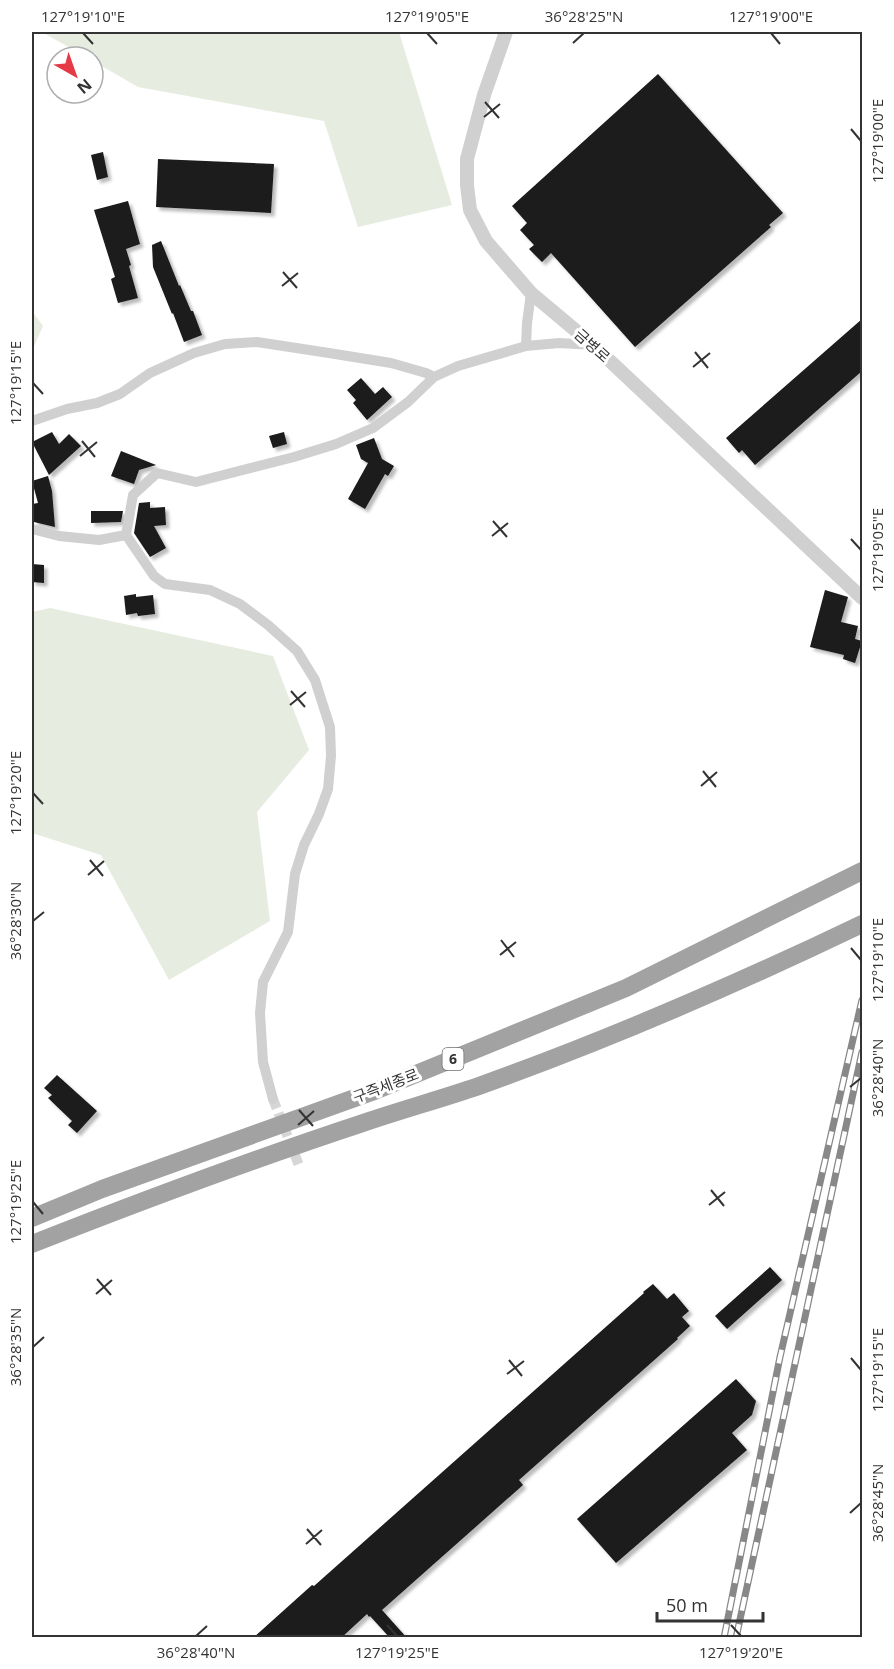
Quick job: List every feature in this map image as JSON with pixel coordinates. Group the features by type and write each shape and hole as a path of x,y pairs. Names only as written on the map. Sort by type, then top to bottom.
{"highway":[{"name":"구즉세종로","path":"32,1218 113,1185 377,1090 627,988 862,871"},
{"name":"구즉세종로","path":"32,1244 112,1212 363,1122 477,1086 549,1060 773,967 862,924"}],"street":[{"name":"금병로","path":"506,32 484,95 467,159 470,210 486,241 531,292 593,345 862,598"},
{"path":"526,346 531,292"},
{"path":"32,421 67,409 97,404 120,394 159,369 194,353 225,344 257,342 329,353 391,363 434,376"},
{"path":"273,1099 263,1062 260,1013 262,982 288,932 295,874 304,845 320,814 328,789 331,756 330,728 315,680 297,651 268,625 240,604 210,590 165,585 154,576 126,535 133,495 157,473 196,482 336,444 373,428 408,402 434,376 458,366 526,346 559,343 593,345"},
{"path":"32,529 59,536 99,540 126,535"}],"shaded area":[{"path":"42,32 399,32 452,205 358,227 324,121 138,87 105,68 105,45 65,45"},
{"path":"32,311 43,326 32,351"},
{"path":"50,608 273,656 309,750 257,812 270,921 169,980 101,855 32,833 32,612"}],"building":[{"path":"658,74 783,213 769,225 771,227 635,347 551,253 542,262 529,249 534,245 520,230 527,223 512,206"},
{"path":"103,152 108,177 97,180 91,155"},
{"path":"158,159 274,164 271,213 156,207"},
{"path":"128,201 140,244 126,249 138,298 118,303 111,279 115,277 94,210"},
{"path":"161,241 202,335 184,342 153,267 152,245"},
{"path":"862,319 862,371 755,465 742,450 739,453 726,438"},
{"path":"361,378 375,394 383,387 392,397 367,420 353,403 356,400 347,390"},
{"path":"52,432 59,444 69,434 81,446 49,475 32,442"},
{"path":"284,432 287,444 273,448 269,436"},
{"path":"374,438 382,459 394,466 388,476 385,474 365,509 348,499 368,463 361,459 356,445"},
{"path":"121,451 156,465 139,470 134,484 111,476"},
{"path":"48,476 52,491 55,527 34,522 32,504 38,503 32,481"},
{"path":"150,502 150,508 165,507 166,525 154,526 166,548 150,557 134,533 139,503"},
{"path":"91,511 123,511 121,522 91,523"},
{"path":"32,564 44,565 44,583 32,582"},
{"path":"825,590 848,597 841,622 858,626 855,639 862,641 855,663 843,659 844,655 810,647"},
{"path":"136,594 136,597 153,595 155,614 126,615 124,596"},
{"path":"57,1075 97,1111 77,1133 68,1125 72,1121 48,1098 52,1095 44,1088"},
{"path":"770,1267 782,1280 727,1329 715,1316"},
{"path":"653,1284 667,1299 674,1293 689,1311 682,1317 690,1326 519,1480 523,1485 382,1610 407,1638 390,1638 367,1614 341,1638 253,1638 312,1585 314,1586"},
{"path":"736,1379 756,1401 752,1415 732,1433 747,1450 616,1563 577,1519"}],"tunnel":[{"path":"273,1099 300,1168"}],"railway":[{"path":"724,1638 780,1357 862,1000"},
{"path":"736,1638 862,1052"}]}
